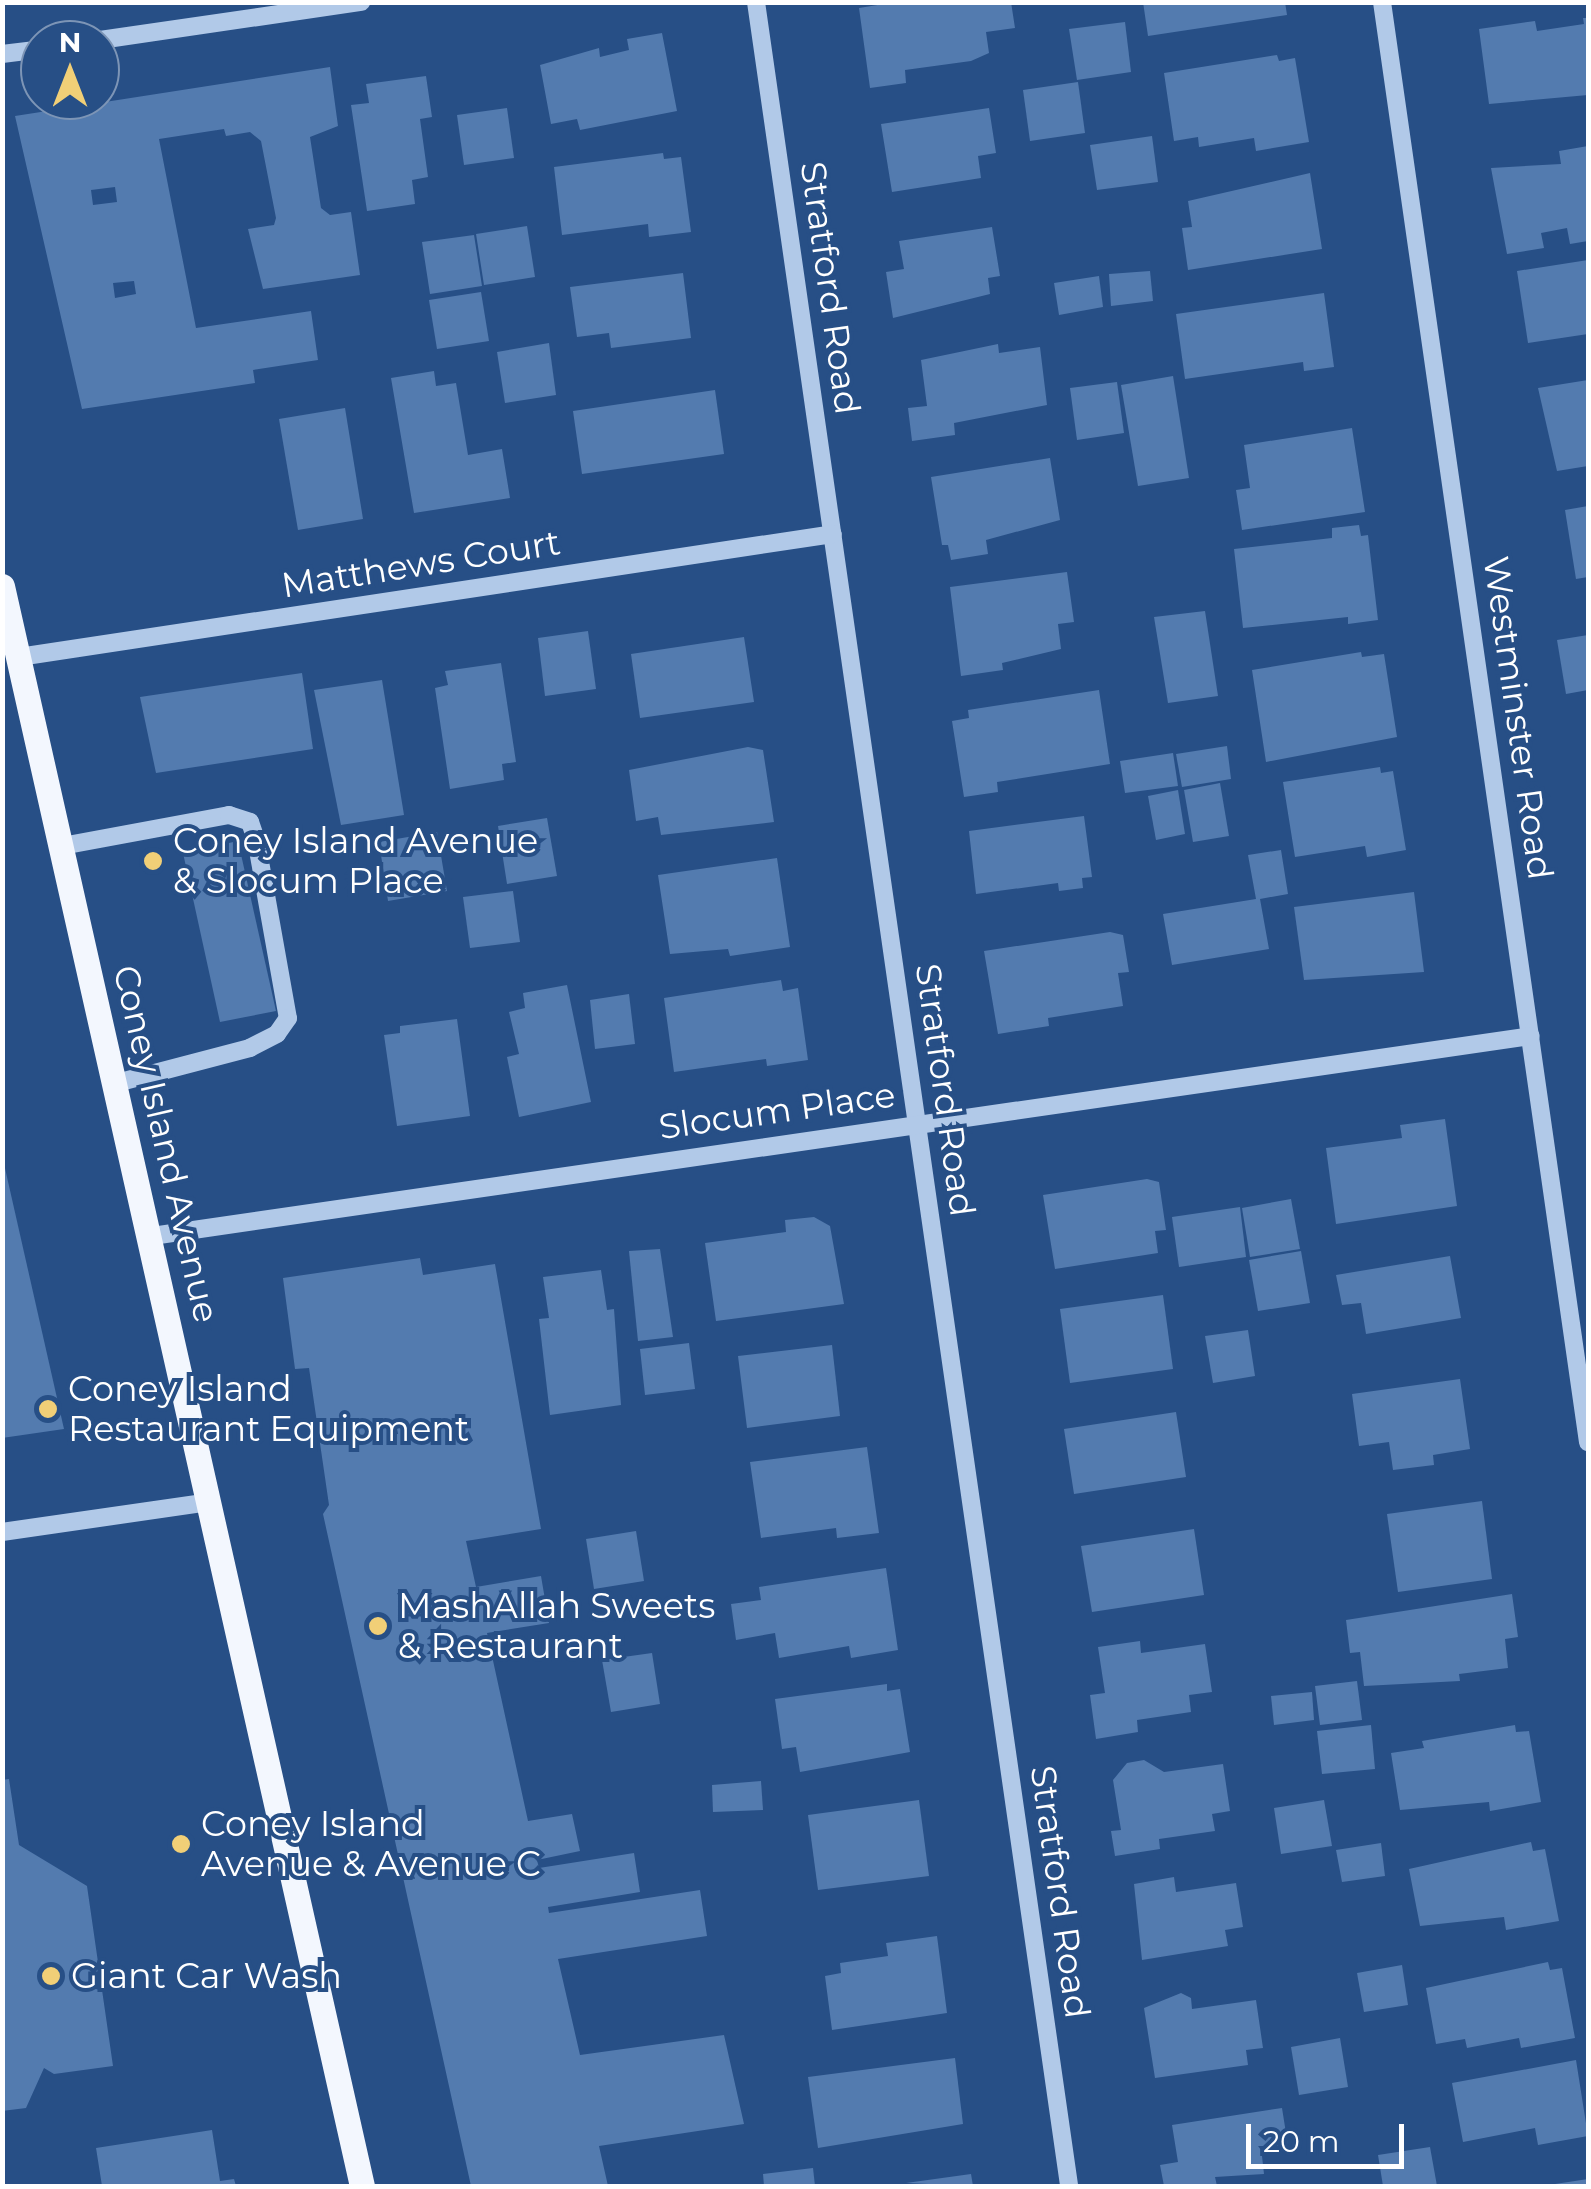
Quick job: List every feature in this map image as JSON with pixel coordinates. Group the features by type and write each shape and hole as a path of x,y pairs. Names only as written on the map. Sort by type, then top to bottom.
{"main road":[{"name":"Coney Island Avenue","path":"2,586 152,1236 362,2186"}],"street":[{"path":"120,37 361,2"},
{"name":"Stratford Road","path":"756,2 1069,2186"},
{"name":"Westminster Road","path":"1382,2 1588,1442"},
{"name":"Matthews Court","path":"19,658 833,534"},
{"path":"62,846 229,814 250,822 256,839 288,1018 277,1034 250,1048 117,1083"},
{"name":"Slocum Place","path":"152,1236 1531,1036"},
{"path":"2,1532 208,1502"}],"building":[{"path":"896,2 1011,2 1015,28 986,32 989,53 971,61 905,70 906,83 870,88 859,8"},
{"path":"1143,2 1285,2 1287,15 1148,36"},
{"path":"1583,18 1588,18 1588,95 1489,104 1479,29 1535,21 1537,31 1584,24"},
{"path":"1125,22 1131,72 1077,80 1069,29"},
{"path":"662,33 677,111 580,130 577,119 551,124 540,65 599,48 600,57 629,50 627,39"},
{"path":"1277,55 1279,61 1295,58 1309,142 1256,151 1254,138 1199,147 1198,137 1174,141 1164,73"},
{"path":"330,67 338,126 310,137 321,208 330,215 351,212 360,275 263,289 248,229 274,225 276,218 261,141 250,132 226,136 224,129 159,139 196,328 311,311 318,360 253,370 255,383 82,409 15,116 20,115 20,120 120,120 120,100","holes":["115,187 117,202 93,205 91,190","134,281 136,294 115,298 113,283"]},
{"path":"426,76 432,117 420,119 428,177 412,180 415,204 367,211 351,105 369,103 366,84"},
{"path":"1078,82 1085,133 1030,141 1023,90"},
{"path":"507,108 514,158 464,165 457,115"},
{"path":"989,108 996,153 978,156 981,178 892,192 881,124"},
{"path":"1152,136 1158,182 1097,190 1090,145"},
{"path":"1588,146 1588,241 1570,244 1567,228 1541,233 1544,248 1507,254 1491,168 1561,164 1559,151"},
{"path":"663,153 664,159 681,157 691,232 649,237 648,224 562,235 554,167"},
{"path":"1310,173 1322,249 1188,270 1182,228 1192,227 1188,201"},
{"path":"527,226 535,277 484,285 476,234"},
{"path":"992,227 1000,276 988,278 990,294 893,318 886,272 904,269 899,241"},
{"path":"474,235 482,286 430,294 422,242"},
{"path":"1588,260 1588,334 1528,343 1517,271"},
{"path":"1150,271 1153,301 1111,306 1109,274"},
{"path":"683,273 691,338 611,348 609,333 577,337 570,287"},
{"path":"1099,276 1103,307 1059,315 1054,283"},
{"path":"481,292 489,341 437,349 429,300"},
{"path":"1324,293 1334,367 1304,371 1303,362 1185,379 1176,314"},
{"path":"549,343 556,395 505,403 497,352"},
{"path":"998,344 999,353 1040,347 1047,405 954,423 955,435 912,441 908,408 927,406 921,360"},
{"path":"434,371 436,386 456,383 468,455 502,449 510,498 414,513 391,378"},
{"path":"1173,376 1189,478 1138,486 1121,385"},
{"path":"1588,380 1588,466 1557,471 1538,388"},
{"path":"1117,382 1124,433 1077,440 1070,388"},
{"path":"715,390 724,454 582,474 573,411"},
{"path":"345,408 363,519 298,530 279,419"},
{"path":"1352,428 1365,512 1242,530 1236,490 1250,488 1244,445"},
{"path":"1050,458 1060,520 986,540 988,554 951,560 948,545 942,545 931,477"},
{"path":"1588,506 1588,577 1576,579 1565,510"},
{"path":"1359,525 1361,536 1368,535 1378,620 1348,624 1348,617 1243,628 1234,549 1332,538 1332,528"},
{"path":"1067,572 1074,622 1058,624 1061,649 1002,663 1003,670 961,676 950,587"},
{"path":"1205,611 1218,696 1168,703 1154,617"},
{"path":"588,631 596,689 545,696 538,638"},
{"path":"1588,635 1588,690 1566,694 1557,640"},
{"path":"744,637 754,702 640,718 631,654"},
{"path":"1361,652 1362,657 1384,654 1397,737 1266,762 1252,670"},
{"path":"501,663 516,762 502,764 504,780 450,789 435,688 448,685 445,671"},
{"path":"302,673 313,749 156,773 140,697"},
{"path":"382,680 404,815 341,825 314,690"},
{"path":"1099,690 1110,764 997,782 998,792 964,797 952,721 969,718 968,710"},
{"path":"1227,746 1231,779 1182,787 1176,754"},
{"path":"748,747 763,750 774,822 661,835 658,817 636,821 629,770"},
{"path":"1173,753 1178,786 1125,793 1120,761"},
{"path":"1380,767 1381,773 1393,771 1406,850 1367,857 1365,846 1295,857 1283,782"},
{"path":"1220,783 1229,836 1193,842 1184,790"},
{"path":"1178,790 1185,834 1156,840 1148,796"},
{"path":"1084,816 1092,877 1082,878 1083,888 1059,891 1058,883 976,894 969,831"},
{"path":"547,818 557,876 507,884 498,826"},
{"path":"437,832 447,891 388,901 379,842"},
{"path":"238,841 276,1011 220,1022 183,853"},
{"path":"1281,850 1288,894 1260,899 1269,949 1172,965 1163,914 1256,899 1248,855"},
{"path":"777,858 790,947 730,956 728,949 670,954 658,875"},
{"path":"513,891 520,942 470,948 463,897"},
{"path":"1414,892 1424,972 1304,980 1294,907"},
{"path":"1110,932 1123,935 1129,972 1118,973 1123,1006 1048,1018 1049,1026 998,1034 984,951"},
{"path":"781,980 783,991 798,988 808,1060 767,1066 766,1059 674,1072 664,998"},
{"path":"567,985 591,1102 519,1117 507,1057 519,1054 509,1012 525,1008 523,993"},
{"path":"629,994 635,1044 595,1049 590,1000"},
{"path":"457,1019 470,1116 397,1126 384,1035 400,1033 400,1026"},
{"path":"1445,1119 1457,1206 1336,1224 1326,1148 1402,1138 1400,1125"},
{"path":"2,1155 64,1429 2,1438"},
{"path":"1147,1179 1159,1182 1166,1230 1155,1231 1158,1253 1055,1269 1043,1195"},
{"path":"1291,1199 1300,1249 1250,1257 1242,1208"},
{"path":"1240,1207 1246,1257 1179,1267 1172,1217"},
{"path":"814,1217 830,1226 844,1304 716,1321 705,1243 786,1232 785,1220"},
{"path":"660,1249 673,1337 638,1341 629,1251"},
{"path":"1301,1251 1310,1303 1258,1311 1249,1260"},
{"path":"1450,1256 1461,1318 1366,1334 1361,1303 1342,1305 1336,1275"},
{"path":"420,1258 423,1275 495,1264 541,1529 466,1541 476,1587 541,1576 549,1623 487,1633 528,1821 572,1814 580,1851 537,1860 539,1868 634,1853 640,1892 548,1907 549,1913 700,1890 707,1936 558,1959 580,2055 724,2035 744,2124 599,2146 608,2186 471,2186 323,1514 329,1505 309,1368 295,1369 283,1278"},
{"path":"601,1270 607,1310 614,1309 621,1405 550,1415 539,1319 549,1318 543,1277"},
{"path":"1163,1295 1173,1369 1070,1383 1060,1309"},
{"path":"1248,1330 1255,1376 1213,1383 1205,1336"},
{"path":"689,1343 695,1389 645,1395 640,1349"},
{"path":"832,1345 840,1416 747,1428 738,1356"},
{"path":"1460,1379 1470,1449 1433,1455 1434,1465 1393,1470 1389,1442 1359,1446 1352,1394"},
{"path":"1176,1412 1186,1477 1074,1494 1064,1429"},
{"path":"867,1447 879,1533 837,1538 836,1528 761,1538 750,1462"},
{"path":"1482,1501 1492,1579 1398,1592 1387,1514"},
{"path":"1194,1529 1204,1595 1092,1612 1081,1546"},
{"path":"636,1531 644,1581 594,1589 586,1539"},
{"path":"886,1568 898,1650 851,1658 849,1646 779,1658 775,1633 736,1640 731,1604 761,1600 759,1587"},
{"path":"1512,1594 1518,1637 1505,1639 1508,1668 1459,1674 1460,1681 1364,1686 1360,1652 1350,1653 1346,1620"},
{"path":"1140,1641 1141,1653 1205,1644 1212,1692 1189,1695 1191,1712 1137,1720 1138,1732 1096,1739 1090,1695 1105,1693 1098,1647"},
{"path":"652,1653 660,1704 611,1712 602,1660"},
{"path":"1357,1681 1362,1720 1320,1725 1315,1686"},
{"path":"887,1684 887,1691 900,1689 910,1752 800,1772 796,1747 782,1749 775,1699"},
{"path":"1312,1692 1314,1720 1274,1725 1271,1696"},
{"path":"1371,1725 1375,1769 1322,1774 1317,1731"},
{"path":"1515,1725 1516,1732 1529,1731 1541,1802 1490,1811 1489,1802 1400,1810 1391,1753 1424,1748 1422,1741"},
{"path":"1144,1760 1164,1772 1223,1764 1230,1811 1212,1814 1215,1831 1159,1839 1160,1849 1115,1856 1111,1831 1121,1830 1113,1780 1127,1763"},
{"name":"Giant Car Wash","path":"9,1779 19,1845 87,1886 113,2066 54,2074 44,2068 26,2108 2,2111 2,1780"},
{"path":"761,1781 763,1810 713,1812 712,1785"},
{"path":"919,1800 929,1876 818,1890 808,1815"},
{"path":"1324,1800 1332,1846 1281,1854 1274,1808"},
{"path":"1531,1842 1533,1851 1545,1849 1559,1921 1506,1930 1504,1917 1420,1926 1409,1869"},
{"path":"1381,1843 1385,1876 1342,1882 1336,1850"},
{"path":"1174,1877 1176,1892 1236,1883 1243,1927 1225,1930 1228,1946 1142,1960 1134,1884"},
{"path":"937,1936 947,2013 832,2030 825,1976 841,1973 840,1963 888,1956 886,1943"},
{"path":"1548,1962 1550,1970 1562,1968 1575,2038 1521,2048 1519,2038 1467,2048 1465,2039 1436,2044 1426,1988"},
{"path":"1402,1965 1408,2005 1364,2012 1357,1973"},
{"path":"1181,1993 1191,1998 1192,2009 1256,2000 1263,2048 1246,2050 1248,2065 1155,2078 1144,2008"},
{"path":"1340,2038 1348,2087 1299,2095 1291,2047"},
{"path":"955,2058 963,2124 818,2148 808,2077"},
{"path":"1576,2060 1588,2136 1538,2145 1535,2128 1463,2142 1452,2083"},
{"path":"1282,2108 1289,2152 1262,2156 1264,2174 1215,2177 1217,2186 1164,2186 1160,2165 1178,2162 1172,2125"},
{"path":"212,2130 220,2181 234,2179 236,2186 102,2186 96,2148"},
{"path":"1430,2147 1437,2186 1383,2186 1378,2155"},
{"path":"813,2168 815,2186 764,2186 763,2174"},
{"path":"971,2174 973,2186 906,2183"},
{"path":"1588,2179 1588,2186 1555,2186 1555,2184"}],"place":[{"name":"Coney Island Avenue & Slocum Place","path":"153,861"},
{"name":"Coney Island Restaurant Equipment","path":"48,1409"},
{"name":"MashAllah Sweets & Restaurant","path":"378,1626"},
{"name":"Coney Island Avenue & Avenue C","path":"181,1844"},
{"name":"Giant Car Wash","path":"51,1976"}]}
